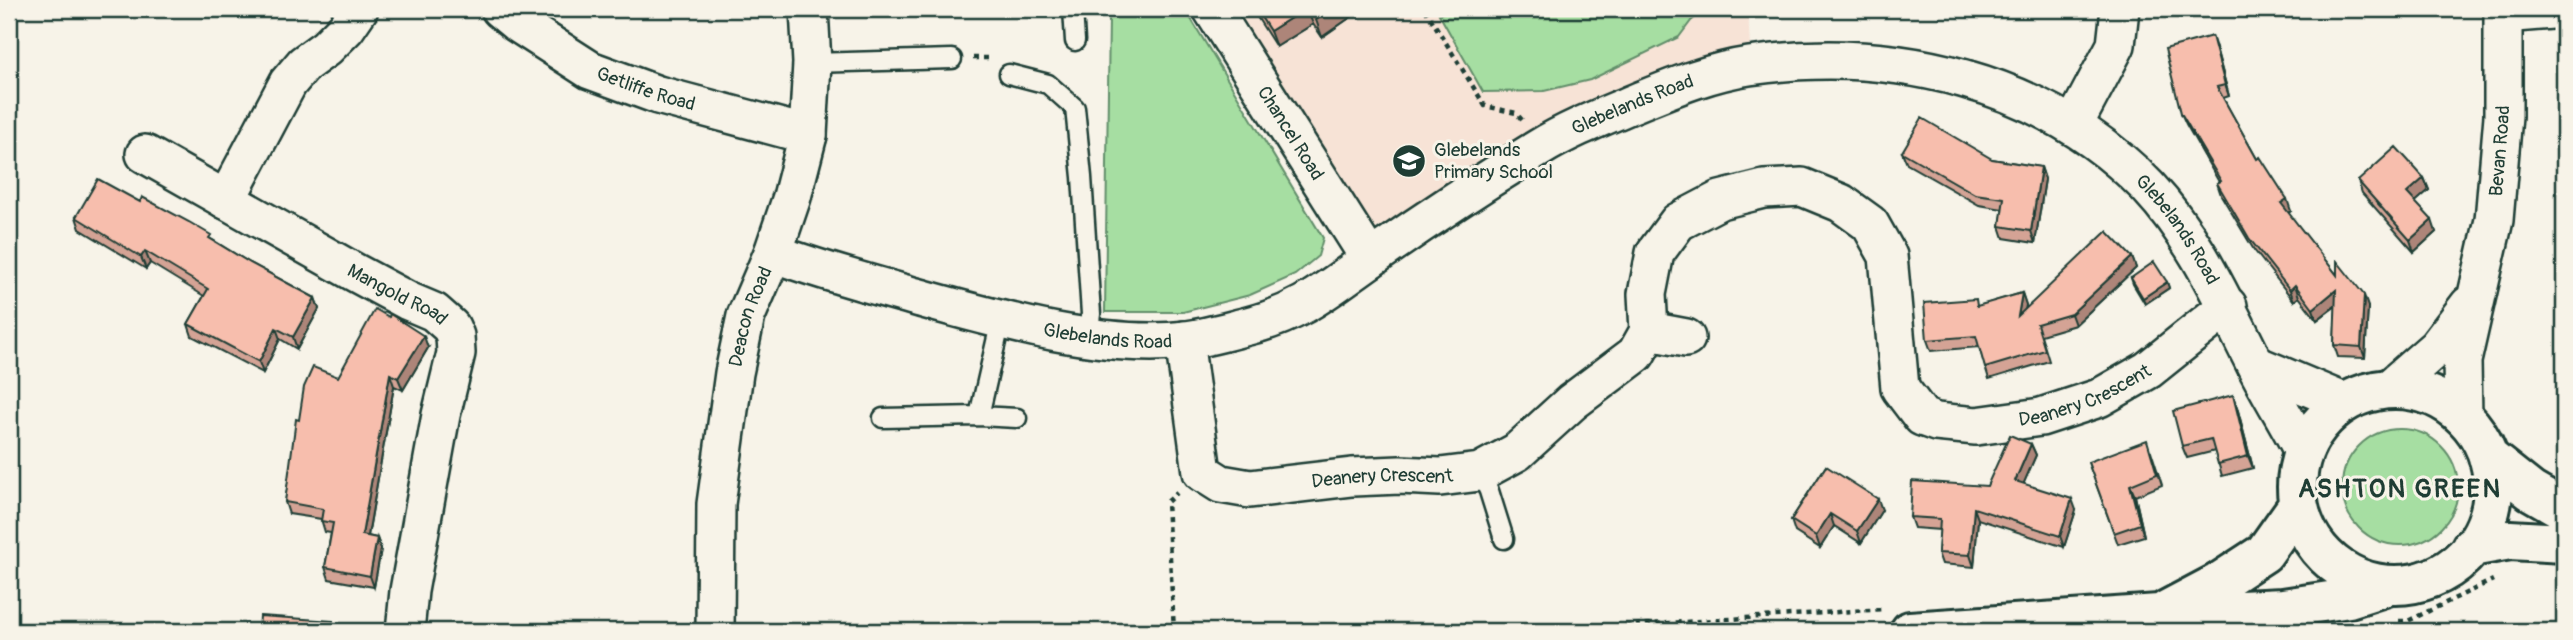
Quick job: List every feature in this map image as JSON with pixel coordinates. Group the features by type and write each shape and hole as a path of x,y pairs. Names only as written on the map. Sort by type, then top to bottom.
{"street":[{"path":"226,200 288,83 304,64 340,35 359,9"},
{"name":"Getliffe Road","path":"500,9 590,70 658,95 808,135"},
{"name":"Deacon Road","path":"715,631 716,504 734,373 746,316 773,253 792,197 808,135 812,63 809,9"},
{"name":"Chancel Road","path":"1212,9 1370,259"},
{"path":"2073,126 2116,45 2120,9"},
{"path":"2503,12 2564,9"},
{"name":"Bevan Road","path":"2463,417 2462,361 2494,220 2497,194 2503,116 2503,12"},
{"name":"Glebelands Road","path":"773,253 816,269 1001,320 1116,340 1184,340 1253,325 1294,311 1331,289 1370,259 1542,146 1589,122 1696,78 1749,66 1826,60 1892,63 1950,73 2012,94 2073,126 2112,154 2149,189 2185,234 2228,306 2256,365 2303,451"},
{"name":"Mangold Road","path":"145,154 399,296 434,312 448,323 453,331 456,353 441,415 409,591 405,631"},
{"name":"Deanery Crescent","path":"1202,472 1221,484 1250,489 1352,477 1440,477 1479,472 1517,452 1572,402 1636,354 1649,331 1647,294 1655,253 1678,222 1720,200 1764,188 1802,187 1841,203 1870,224 1888,256 1900,388 1912,429 1936,422 1976,426 2041,417 2099,398 2148,370 2228,306"},
{"name":"Bevan Road","path":"2390,388 2437,347 2478,293"},
{"path":"1649,331 1686,338"},
{"path":"1184,340 1202,472"},
{"path":"2256,365 2344,402"},
{"path":"2390,388 2417,390 2455,408 2478,433 2488,457 2493,480 2490,513 2483,531 2463,557 2437,576 2404,584 2392,603 2370,582 2339,568 2320,550 2302,519 2297,483 2303,451 2322,420 2344,402 2390,388"},
{"path":"2488,457 2531,491 2564,510"},
{"path":"2160,614 2218,583 2263,553 2298,505"},
{"path":"2471,547 2510,540 2564,542"},
{"path":"1910,631 2283,608 2349,598 2392,603"}],"lane":[{"path":"1073,9 1074,41"},
{"path":"812,63 952,59"},
{"path":"1009,74 1048,84 1075,108 1091,314 1088,336"},
{"path":"979,416 1001,320"},
{"path":"883,418 1017,418"},
{"path":"1479,472 1489,491 1504,539"}],"path":[{"path":"1425,9 1485,106 1517,113 1542,146"},
{"path":"952,59 989,58 1009,74"},
{"path":"1174,631 1167,502 1202,472"},
{"path":"2392,603 2408,621 2496,578"}],"shaded area":[{"name":"Glebelands Primary School","path":"1226,9 1748,9 1750,47 1607,93 1374,230"}],"green space":[{"path":"1104,9 1185,9 1323,238 1318,256 1295,275 1250,295 1183,312 1105,312 1109,17"},
{"path":"1457,9 1705,9 1679,37 1590,80 1544,91 1483,92 1439,14"},
{"path":"2400,429 2422,433 2441,446 2454,465 2458,487 2454,509 2441,528 2422,541 2400,545 2378,541 2359,528 2346,509 2342,487 2346,465 2359,446 2378,433"}],"building":[{"path":"1256,9 1305,9 1270,31"},
{"path":"1308,9 1333,9 1316,20"},
{"path":"2212,36 2225,85 2217,87 2257,159 2260,157 2287,199 2281,203 2337,275 2337,261 2364,295 2361,347 2334,345 2336,290 2313,309 2295,285 2290,290 2249,238 2217,183 2221,181 2181,113 2165,49"},
{"path":"1922,118 1992,159 2041,167 2031,231 2000,226 2004,198 1975,194 1902,152"},
{"path":"2396,147 2424,178 2407,193 2432,220 2410,240 2358,181"},
{"path":"98,179 140,202 142,197 189,222 211,235 209,238 250,263 315,298 293,337 276,328 259,362 188,324 208,289 145,251 141,257 76,217"},
{"path":"2107,231 2132,257 2071,314 2037,324 2045,350 1985,368 1976,336 1927,340 1924,303 1976,299 1977,306 2022,293 2018,316"},
{"path":"2154,262 2167,282 2143,298 2131,278"},
{"path":"375,309 389,317 390,314 424,336 398,378 390,374 362,535 377,538 370,576 325,567 333,523 321,521 323,509 285,502 296,419 299,420 304,387 313,367 338,377"},
{"path":"2233,395 2248,456 2218,464 2211,439 2182,446 2173,411"},
{"path":"2010,435 2031,444 2015,481 2072,499 2060,536 1974,508 1970,555 1938,553 1940,519 1910,517 1912,481 1987,486"},
{"path":"2147,440 2157,474 2130,485 2140,524 2114,533 2088,462"},
{"path":"1826,466 1878,499 1857,531 1830,514 1816,536 1791,520"},
{"path":"260,616 333,621 333,627 375,630 259,631"}],"place":[{"name":"Glebelands Primary School","path":"1409,161"}],"district":[{"name":"ASHTON GREEN","path":"2400,489"}]}
